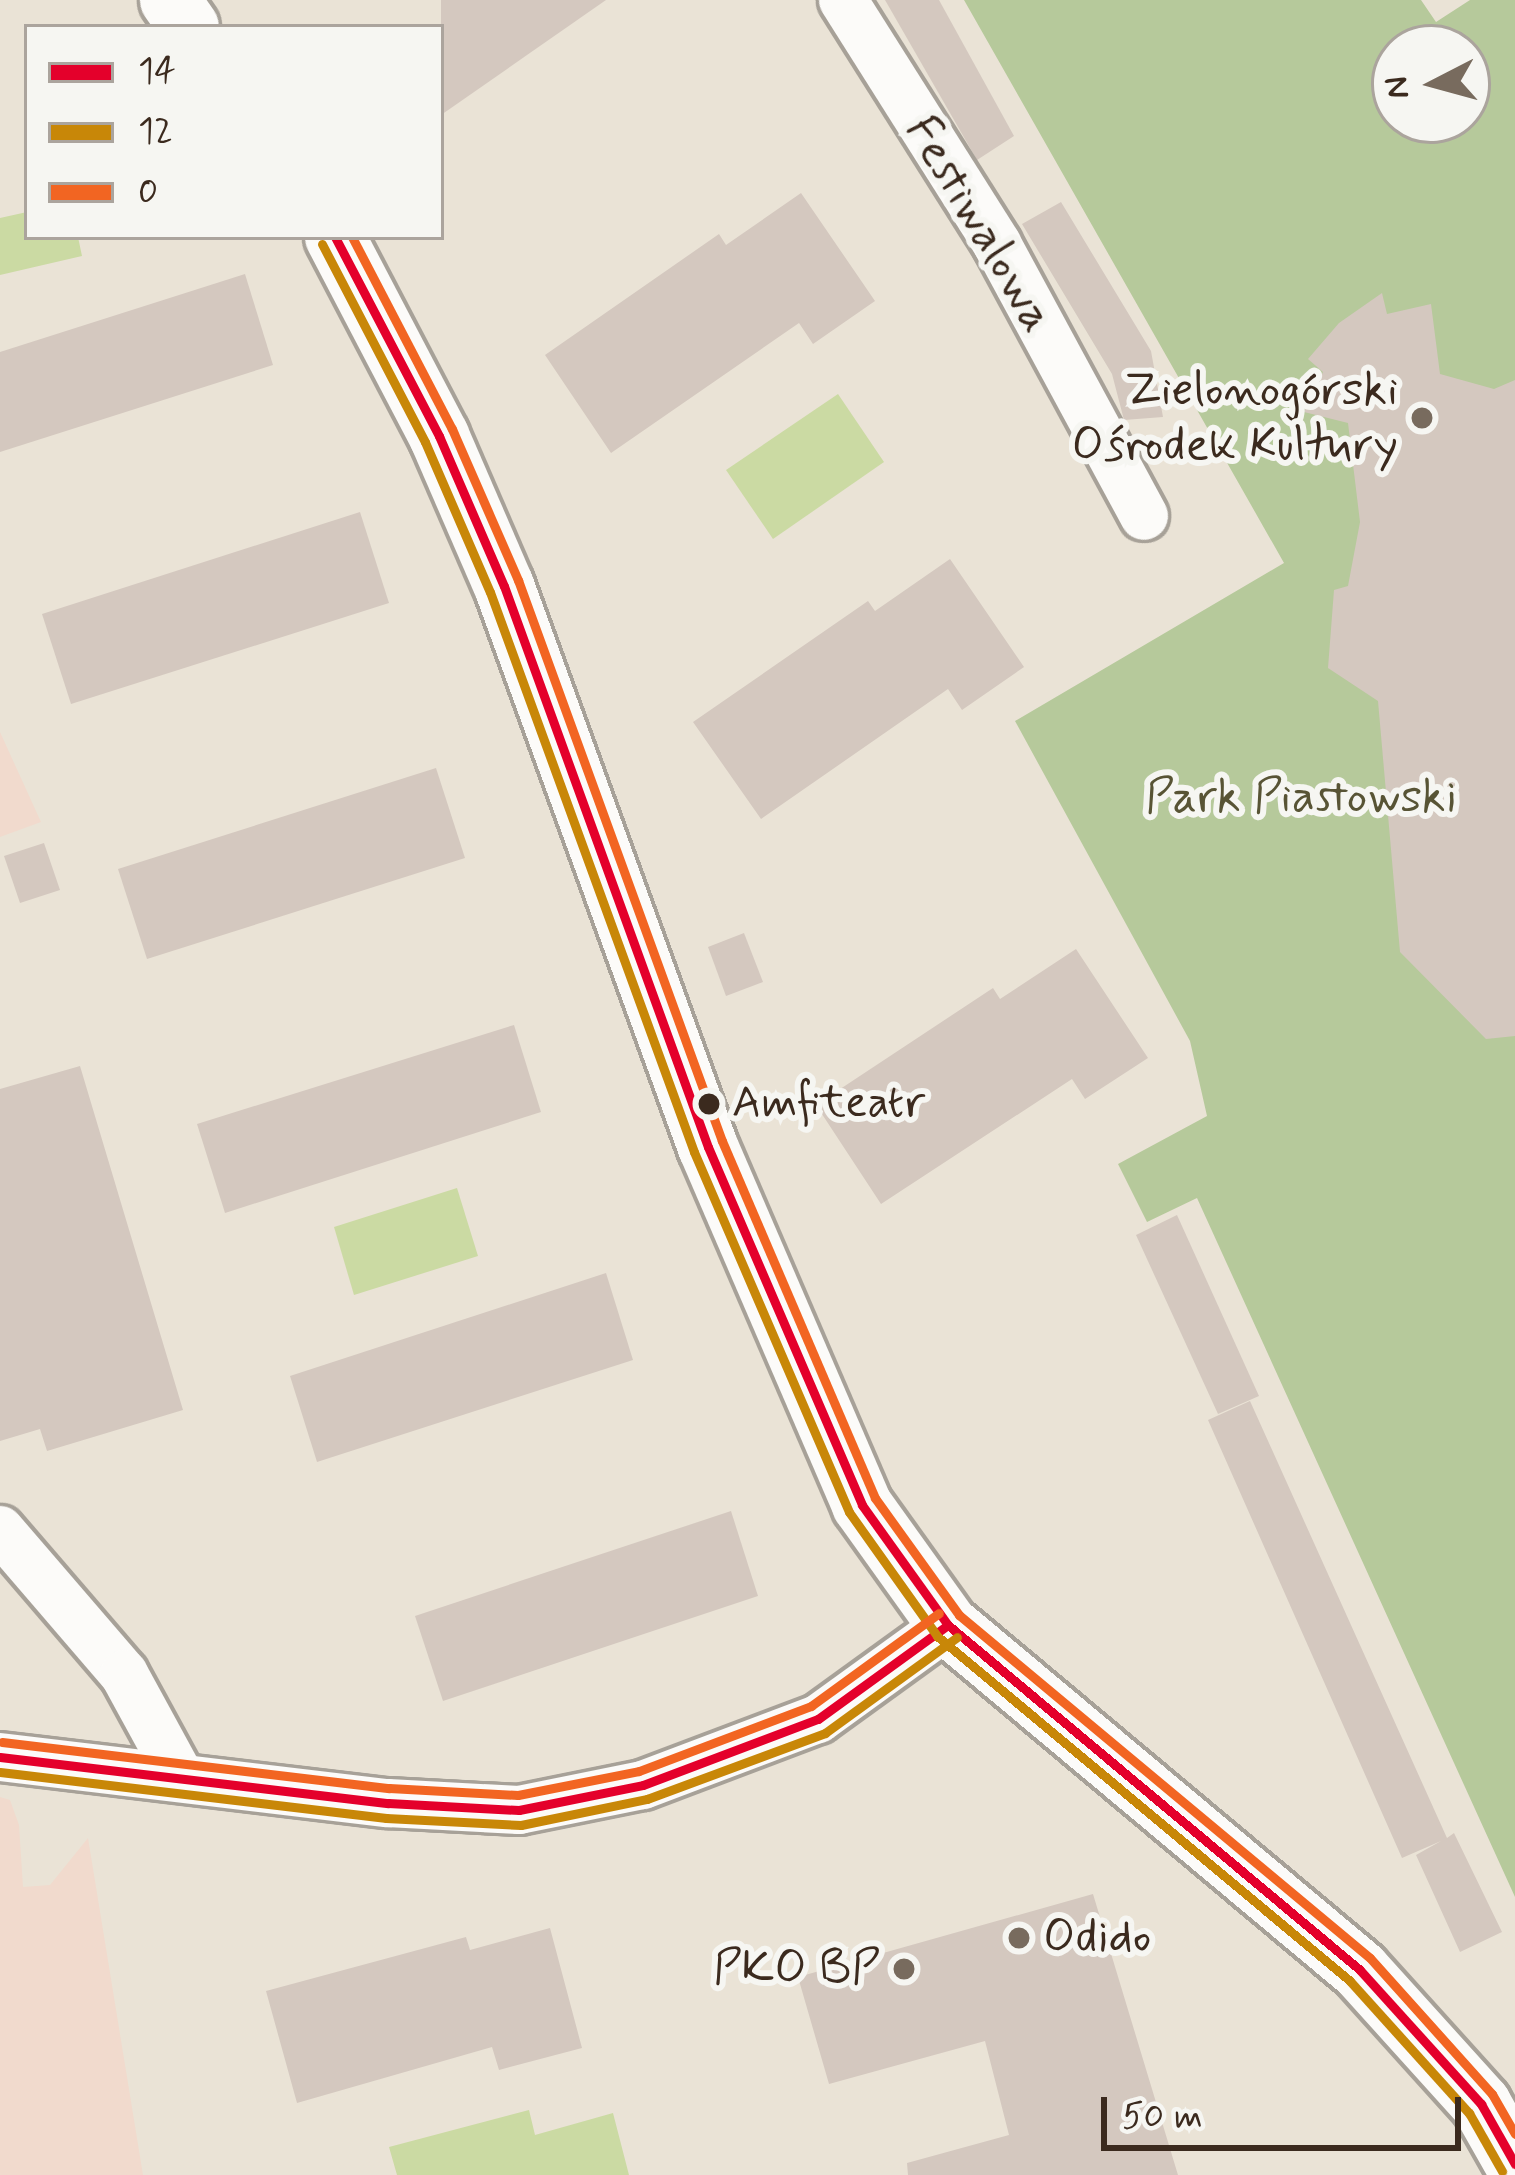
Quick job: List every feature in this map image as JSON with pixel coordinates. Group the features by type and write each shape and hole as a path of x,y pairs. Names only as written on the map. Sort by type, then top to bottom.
{"street":[{"name":"Festiwalowa","path":"843,0 997,244 1144,516"},
{"path":"336,240 439,436 505,586 628,938 789,1349 862,1505 948,1625 1360,1970 1481,2104 1515,2164"},
{"path":"0,1530 124,1674 179,1775"},
{"path":"0,1757 468,1811 565,1802 643,1785 818,1718 948,1625"}],"shaded area":[{"path":"0,732 41,822 0,837"},
{"path":"0,1797 10,1800 19,1825 23,1887 50,1885 88,1838 143,2175 0,2175"}],"green space":[{"name":"Park Piastowski","path":"964,0 1421,0 1436,22 1470,0 1515,0 1515,1897 1197,1198 1147,1222 1118,1164 1207,1116 1190,1041 1015,721 1284,563"},
{"path":"24,213 24,240 79,240 82,256 0,275 0,218"},
{"path":"838,394 884,462 773,539 726,470"},
{"path":"457,1188 478,1256 354,1295 334,1227"},
{"path":"529,2110 535,2135 613,2113 629,2175 397,2175 389,2147"}],"building":[{"path":"441,0 606,0 444,113"},
{"path":"885,0 939,0 1014,136 977,160"},
{"path":"801,193 875,301 813,344 799,323 611,453 545,355 719,234 726,245"},
{"path":"1061,202 1151,351 1163,417 1124,420 1112,374 1022,224"},
{"path":"245,274 273,365 0,452 0,352"},
{"path":"1382,293 1387,314 1431,304 1440,374 1494,389 1515,380 1515,1036 1486,1039 1400,952 1378,701 1328,668 1334,590 1348,586 1360,522 1348,423 1304,412 1323,372 1308,359 1339,323"},
{"path":"360,512 389,603 71,704 42,614"},
{"path":"950,559 1024,667 962,710 948,689 761,819 693,722 868,601 875,611"},
{"path":"436,768 465,858 147,959 118,869"},
{"path":"44,843 60,890 20,903 4,856"},
{"path":"744,933 763,982 726,996 708,947"},
{"path":"1076,949 1148,1058 1085,1099 1072,1079 881,1204 816,1105 993,988 1000,999"},
{"path":"514,1025 541,1112 225,1213 197,1124"},
{"path":"80,1066 183,1410 47,1451 40,1429 0,1441 0,1089"},
{"path":"1177,1215 1259,1396 1218,1414 1136,1235"},
{"path":"606,1273 633,1360 317,1462 290,1376"},
{"path":"1250,1401 1447,1838 1454,1833 1502,1932 1460,1952 1416,1855 1441,1841 1402,1858 1208,1420"},
{"path":"731,1511 758,1596 443,1701 415,1616"},
{"path":"1093,1894 1178,2175 908,2175 907,2163 1009,2135 985,2041 829,2084 798,1977"},
{"path":"550,1928 582,2048 499,2070 492,2047 297,2103 266,1991 466,1937 470,1950"}],"transit line":[{"name":"14","path":"337,240 439,436 504,586 708,1147 862,1505 948,1625 1360,1970 1481,2104 1515,2164"},
{"name":"0","path":"354,240 452,429 518,580 722,1141 875,1498 959,1615 1370,1958 1492,2094 1515,2134"},
{"name":"12","path":"322,244 425,442 490,592 694,1152 849,1512 937,1636 1350,1981 1469,2113 1502,2171"},
{"name":"0","path":"2,1742 389,1788 518,1795 639,1771 811,1706 939,1613"},
{"name":"14","path":"0,1757 388,1803 519,1810 643,1785 818,1719 948,1625"},
{"name":"12","path":"0,1772 386,1818 521,1825 647,1799 825,1733 957,1637"}],"place":[{"name":"Zielonogórski Ośrodek Kultury","path":"1422,418"},
{"name":"Amfiteatr","path":"709,1104"},
{"name":"Odido","path":"1019,1938"},
{"name":"PKO BP","path":"904,1969"}]}
